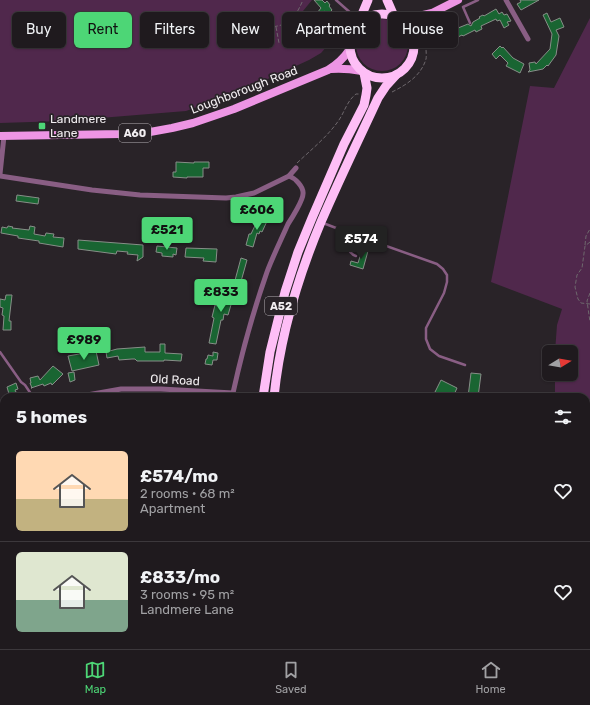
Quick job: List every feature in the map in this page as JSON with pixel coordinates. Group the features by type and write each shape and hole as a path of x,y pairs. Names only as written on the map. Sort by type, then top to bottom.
{"highway":[{"path":"363,12 368,0"},
{"path":"387,0 394,12"},
{"name":"A52","path":"275,393 280,353 288,320 306,262 321,222 378,98 396,75 408,66 412,60 414,48"},
{"name":"A52","path":"264,393 270,352 285,292 298,252 344,144 364,106 366,88 363,72 355,64 350,49"},
{"path":"363,72 372,77 380,78 388,78 396,75"}],"main road":[{"path":"434,12 458,0"},
{"name":"Loughborough Road","path":"2,136 122,134 150,132 193,123 234,109 328,70 337,64 350,49"},
{"name":"Loughborough Road","path":"328,70 339,68 363,72"}],"street":[{"path":"506,0 528,40"},
{"path":"2,136 0,175 92,190 140,195 232,197 254,193 289,176 296,168"},
{"path":"233,393 249,328 268,272 288,225 304,196 303,190 293,178 289,176"},
{"name":"Old Road","path":"98,393 121,389 161,389 209,393"}],"lane":[{"path":"336,0 350,12"},
{"path":"470,24 463,7 478,0"},
{"path":"321,222 436,264 443,268 447,274 447,282 444,293 426,328 426,339 430,350 439,356 465,366"},
{"path":"344,231 349,251 356,256"},
{"path":"0,352 30,393"}],"path":[{"path":"279,43 276,27 289,22 299,9 303,0"},
{"path":"590,230 586,236 582,268 577,275 575,287 578,299 581,303 590,304"},
{"path":"585,246 590,242"},
{"path":"590,293 587,301 590,322"},
{"path":"256,393 257,388"}],"shaded area":[{"path":"0,0 312,0 303,11 304,12 282,12 282,48 325,48 321,53 309,60 239,92 186,111 63,121 0,123"},
{"path":"590,18 590,393 555,393 555,381 578,381 578,345 556,345 557,325 562,309 491,282 530,86 554,88"},
{"path":"380,19 387,19 388,48 408,48 408,50 404,60 397,67 387,71 377,71 363,64 356,48 380,48"}],"building":[{"path":"314,0 322,0 325,3 327,1 332,10 330,12 318,12 321,8"},
{"path":"520,0 539,0 521,10 517,4 521,2"},
{"path":"496,9 499,14 502,12 504,15 507,14 511,21 507,22 509,25 504,28 500,20 497,21 496,19 481,26 482,29 476,32 475,30 458,37 458,28 468,24 471,26 473,22 480,18 479,17 484,16"},
{"path":"547,13 551,22 560,18 564,27 556,30 559,36 556,55 548,66 547,65 543,69 528,72 530,70 529,63 535,62 536,64 550,49 552,34 543,15"},
{"path":"500,46 502,48 503,47 513,58 524,64 520,73 506,66 508,63 500,55 496,59 492,54"},
{"path":"176,162 209,162 209,168 203,168 203,177 173,177 173,172 176,172"},
{"path":"17,195 39,198 38,204 16,201"},
{"path":"260,215 268,219 262,232 260,231 259,234 257,233 253,247 246,245 249,234 251,234"},
{"path":"8,226 13,227 12,228 29,230 30,226 35,227 34,234 45,236 46,233 54,234 53,237 64,238 63,247 39,243 39,241 18,238 18,236 1,233 2,227 7,228"},
{"path":"78,240 143,245 143,257 137,261 138,255 127,254 128,252 117,251 116,254 78,249"},
{"path":"157,246 177,248 176,255 173,254 173,257 162,256 162,253 156,252"},
{"path":"186,248 217,249 216,262 203,261 204,258 185,257"},
{"path":"362,250 368,251 363,269 350,265 351,261 358,263"},
{"path":"241,258 247,260 240,285 234,284"},
{"path":"229,287 237,288 228,315 224,314 223,320 221,320 216,344 209,343 215,305 217,306 220,296 226,298"},
{"path":"6,295 12,295 9,321 11,321 11,330 3,330 4,316 2,315 3,308 0,307 0,299 5,300"},
{"path":"160,344 165,344 165,353 182,354 181,361 137,361 135,359 119,360 118,356 107,358 106,352 117,349 145,347 145,352 160,352"},
{"path":"96,351 99,365 72,371 68,356"},
{"path":"213,352 218,353 217,360 213,360 212,365 205,364 208,355 213,356"},
{"path":"53,366 63,374 52,385 51,383 44,386 43,384 32,388 30,378 38,376 40,380"},
{"path":"74,372 75,380 70,382 68,373"},
{"path":"471,373 481,374 479,393 468,393"},
{"path":"441,380 457,388 455,393 435,392"},
{"path":"16,383 18,389 15,390 16,392 9,393 7,387"}],"place":[{"name":"Landmere Lane","path":"42,126"}]}
